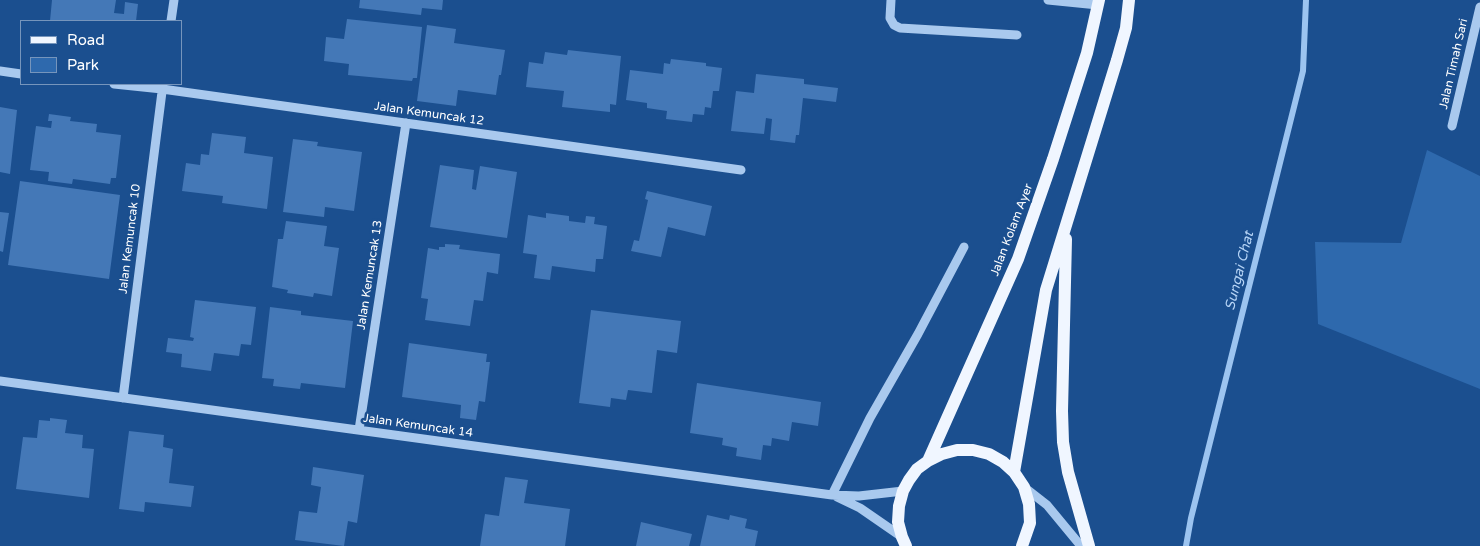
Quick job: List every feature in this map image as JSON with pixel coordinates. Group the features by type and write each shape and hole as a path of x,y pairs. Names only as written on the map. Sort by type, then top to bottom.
{"main road":[{"path":"1014,472 1046,290 1117,60 1126,28 1129,0"},
{"name":"Jalan Kolam Ayer","path":"928,461 1018,259 1073,98 1087,53 1098,2"},
{"path":"1066,224 1062,411 1064,442 1068,472 1088,546"},
{"path":"904,542 898,522 899,506 903,491 917,469 942,454 957,450 973,450 989,454 1002,462 1014,472 1024,487 1030,504 1030,523 1022,546"}],"street":[{"path":"171,20 174,0"},
{"path":"891,0 890,18 894,25 900,28 1017,35"},
{"path":"1048,0 1098,2"},
{"name":"Jalan Timah Sari","path":"1452,126 1480,7"},
{"path":"0,71 20,74"},
{"name":"Jalan Kemuncak 12","path":"138,85 163,86 406,123 741,170"},
{"name":"Jalan Kemuncak 10","path":"123,398 163,86"},
{"name":"Jalan Kemuncak 13","path":"359,430 406,123"},
{"path":"832,495 870,418 918,334 964,247"},
{"name":"Jalan Kemuncak 14","path":"0,381 832,495 859,496 903,491"},
{"path":"1024,487 1047,505 1081,546"},
{"name":"Jalan Kemuncak 14","path":"832,495 860,508 904,542"}],"green space":[{"path":"1427,150 1480,176 1480,389 1318,324 1315,242 1401,243"}],"building":[{"path":"52,0 116,0 114,13 124,14 125,2 138,4 136,20 50,20"},
{"path":"360,0 443,0 442,10 422,8 421,15 359,8"},
{"path":"347,19 422,27 417,78 413,78 412,81 348,75 349,64 324,61 326,37 344,39"},
{"path":"427,25 456,29 454,43 505,50 496,95 458,90 456,106 417,101"},
{"path":"568,50 621,56 616,105 610,104 610,112 562,107 564,91 526,87 529,62 543,64 545,52 567,55"},
{"path":"671,59 706,63 706,66 722,68 719,91 713,91 711,108 705,107 704,115 693,114 692,122 666,119 667,111 647,108 647,103 626,100 630,70 663,74 664,63 670,64"},
{"path":"756,74 804,79 804,84 838,88 836,102 803,98 799,135 796,135 795,143 770,140 772,119 766,118 764,134 731,131 736,91 754,93"},
{"path":"0,107 17,110 10,174 0,172"},
{"path":"49,114 71,117 70,121 97,124 96,132 121,135 116,178 111,178 110,184 73,179 72,184 48,181 49,172 30,170 36,126 51,128 52,121 48,121"},
{"path":"212,133 246,137 244,153 273,157 267,209 222,203 223,196 182,191 186,163 200,165 201,154 209,155"},
{"path":"293,139 318,142 317,146 362,152 354,211 325,207 324,217 283,212"},
{"path":"440,165 474,170 472,189 476,190 480,166 517,172 507,238 430,227"},
{"path":"20,181 120,195 109,279 8,265"},
{"path":"647,191 712,206 705,236 668,227 661,257 631,251 634,240 639,241 648,200 645,199"},
{"path":"0,212 9,213 3,252 0,251"},
{"path":"546,213 569,216 569,221 585,223 586,216 595,217 594,224 607,226 603,259 596,259 595,272 552,266 550,280 534,278 537,255 523,253 528,215 546,218"},
{"path":"286,221 327,226 324,246 339,248 332,296 314,293 313,297 287,293 288,290 272,287 278,239 283,239"},
{"path":"445,244 460,245 459,249 500,254 498,274 487,272 483,301 474,300 470,326 425,320 428,299 421,298 428,248 439,250 439,247 445,247"},
{"path":"195,300 256,307 251,345 241,344 239,356 214,353 211,371 181,367 182,354 166,352 168,338 193,341 194,338 190,337"},
{"path":"270,307 301,311 301,315 353,321 345,388 301,383 300,389 273,386 274,379 262,378"},
{"path":"591,310 681,321 677,353 657,350 652,393 628,390 626,400 611,398 610,407 579,403"},
{"path":"409,343 487,354 486,362 490,362 485,402 479,401 476,420 460,418 461,405 402,397"},
{"path":"697,383 821,402 818,426 792,422 789,441 772,438 771,446 763,445 761,460 736,456 737,448 722,445 723,438 690,433"},
{"path":"50,418 67,420 65,433 83,435 82,448 94,449 89,498 16,489 23,437 37,438 39,420 50,421"},
{"path":"129,431 164,435 163,447 173,449 169,483 194,486 191,507 145,502 144,512 119,509"},
{"path":"313,467 364,475 357,523 348,521 344,546 295,540 299,511 317,513 321,487 311,485"},
{"path":"505,477 528,480 524,503 570,509 565,546 480,546 485,514 499,516"},
{"path":"707,515 729,520 730,515 747,519 745,528 758,531 755,546 700,546"},
{"path":"641,522 692,534 689,546 636,546"}],"waterway":[{"name":"Sungai Chat","path":"1186,546 1191,518 1303,71 1306,0"}]}
